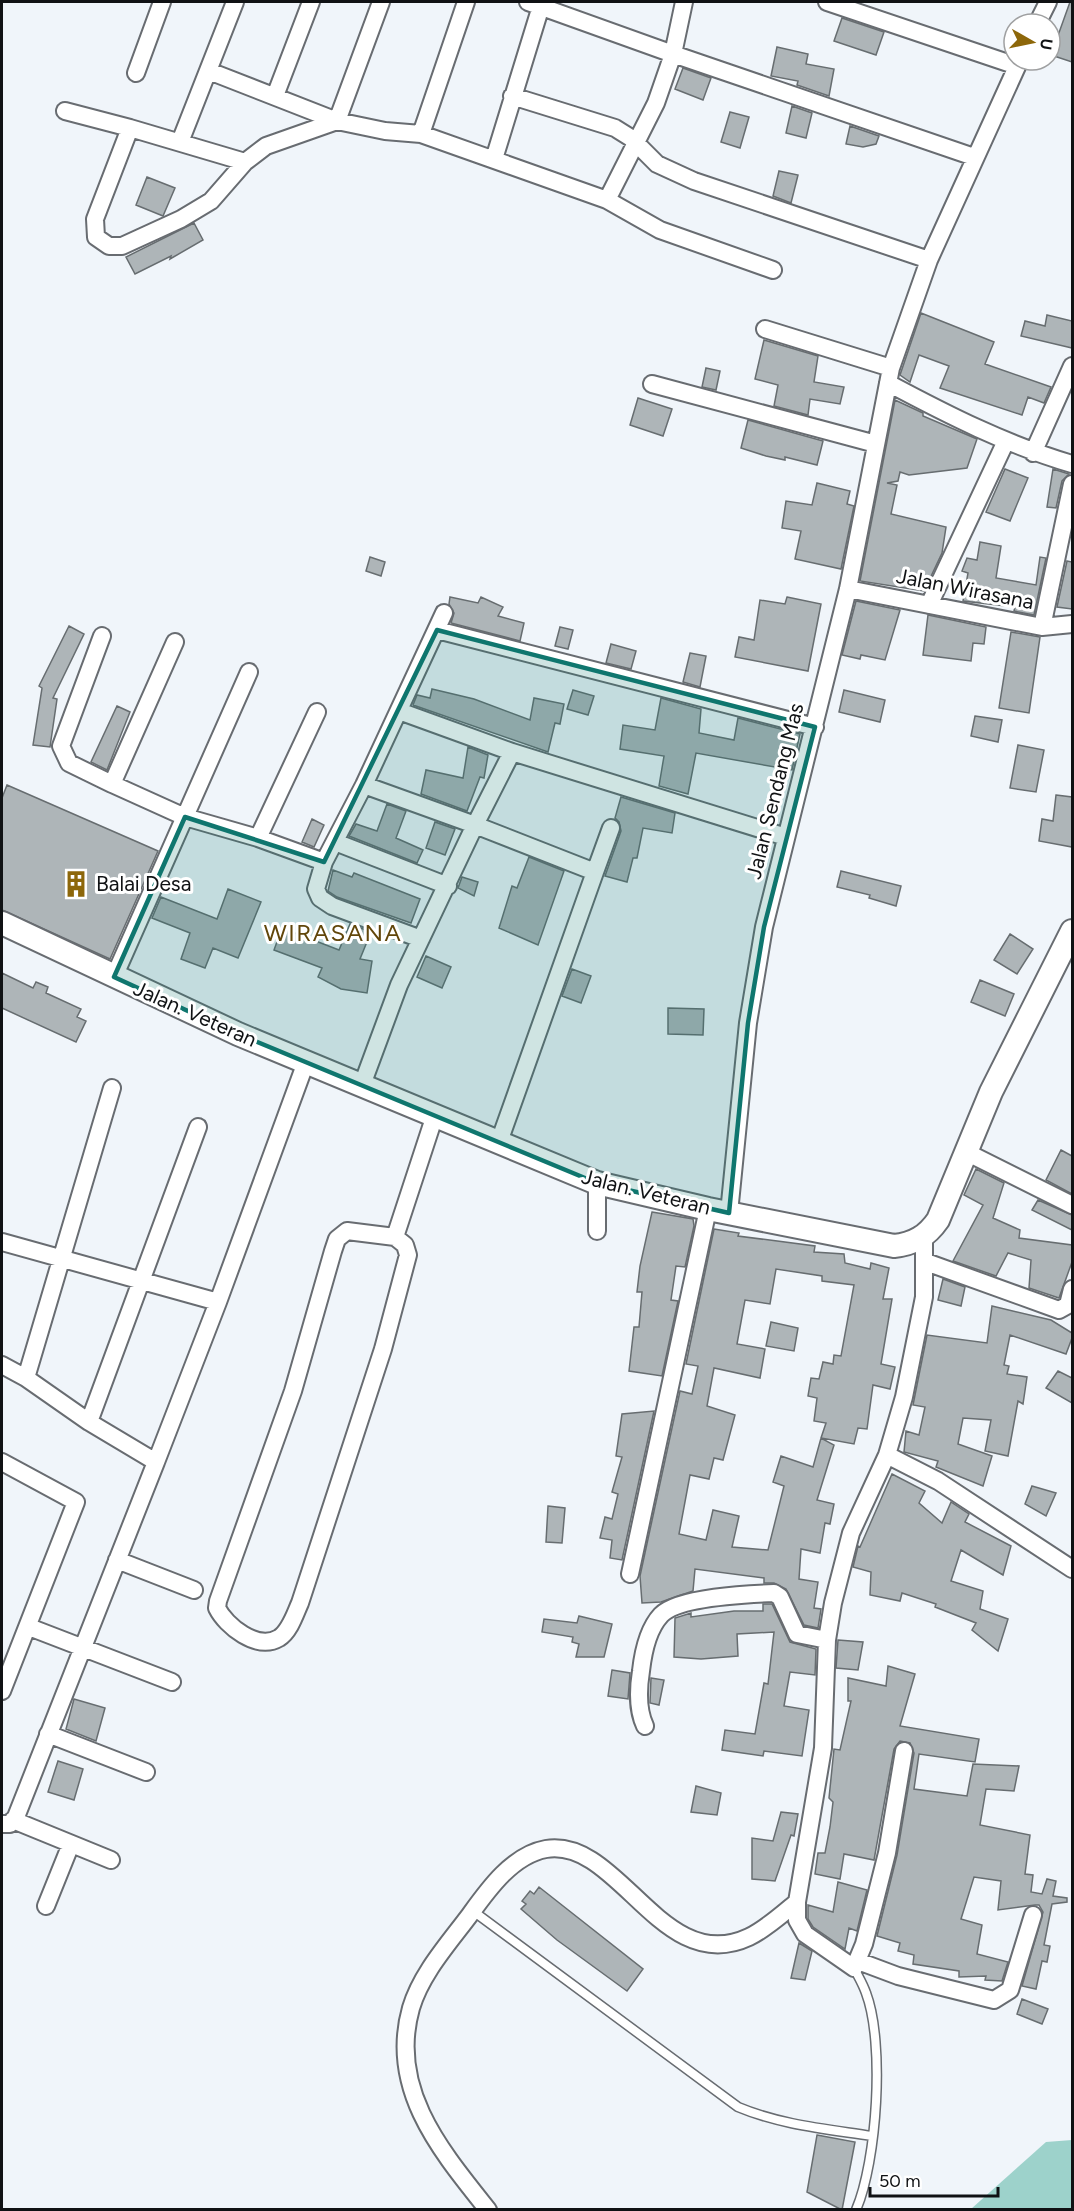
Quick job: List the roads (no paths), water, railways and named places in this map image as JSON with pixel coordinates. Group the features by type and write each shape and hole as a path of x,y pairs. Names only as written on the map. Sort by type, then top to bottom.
{"street":[{"path":"136,73 162,2"},
{"path":"180,142 235,2"},
{"path":"275,96 311,2"},
{"path":"130,128 93,226 96,237 109,246 122,246 198,210 210,201 245,162 266,146 337,120 381,2"},
{"path":"421,134 466,2"},
{"path":"607,200 656,103 673,54 684,2"},
{"path":"827,2 1002,58"},
{"path":"494,159 534,4 974,157"},
{"path":"209,71 337,120 385,131 421,134 494,159 607,200 660,230 773,270"},
{"name":"Jalan Sendang Mas","path":"630,1574 718,1211 764,927 849,590 889,375 929,260 1014,72"},
{"path":"512,96 615,128 637,144 657,164 694,181 929,260"},
{"path":"65,111 245,162"},
{"path":"765,329 889,375 1006,441 1033,453 1072,464"},
{"path":"1033,453 1072,366"},
{"path":"652,384 876,444"},
{"path":"929,605 1006,441"},
{"path":"1042,627 1072,484"},
{"name":"Jalan Wirasana","path":"849,590 1042,627 1072,624"},
{"path":"421,939 332,906 320,898 316,889 324,862 364,786 444,613"},
{"path":"437,630 815,727"},
{"path":"102,636 64,732 62,746 69,763 185,817 258,838 324,862"},
{"path":"112,784 175,642"},
{"path":"114,977 249,672"},
{"path":"399,711 512,752 786,837"},
{"path":"258,838 317,712"},
{"path":"362,1085 399,985 512,752"},
{"path":"364,786 475,825 595,872"},
{"path":"499,1143 611,828"},
{"path":"334,842 448,886"},
{"name":"Jalan. Veteran","path":"2,923 114,977 306,1062 597,1183 718,1211 886,1245 904,1245 924,1236"},
{"path":"1034,1915 1010,1990 994,2000 856,1965 805,1934 797,1920 797,1902 824,1748 828,1640 840,1573 851,1533 886,1455 904,1397 924,1297 926,1262 924,1236 932,1229 945,1209 991,1092 1072,931"},
{"path":"111,1860 7,1822 48,1734 156,1462 218,1302 306,1062"},
{"path":"26,1378 112,1088"},
{"path":"395,1237 435,1115"},
{"path":"89,1422 144,1280 198,1127"},
{"path":"966,1152 1072,1205"},
{"path":"597,1183 597,1232"},
{"path":"346,1231 395,1237 405,1245 407,1251 403,1278 348,1461 300,1603 287,1630 279,1638 268,1642 250,1638 227,1623 218,1608 218,1601 292,1391 337,1239 346,1231"},
{"path":"2,1242 218,1302"},
{"path":"926,1262 1059,1310 1068,1305 1072,1289"},
{"path":"2,1365 26,1378 89,1422 156,1462"},
{"path":"886,1455 938,1481 1072,1569"},
{"path":"2,1462 76,1502 29,1627 2,1691"},
{"path":"117,1560 194,1590"},
{"path":"645,1726 639,1706 642,1661 650,1632 660,1616 670,1608 704,1601 774,1593 780,1597 797,1634 828,1640"},
{"path":"29,1627 172,1682"},
{"path":"48,1734 146,1772"},
{"path":"856,1965 887,1853 904,1751"},
{"path":"46,1906 71,1844"},
{"path":"488,2210 430,2130 412,2095 405,2063 407,2030 412,2006 430,1968 473,1911 518,1861 546,1849 575,1852 594,1863 679,1935 708,1944 749,1937 797,1902"}],"lane":[{"path":"473,1911 738,2107 761,2116 796,2124 872,2136"},
{"path":"856,1965 867,1993 876,2041 872,2136 862,2195 856,2210"}],"place":[{"name":"Balai Desa","path":"76,884"}],"district":[{"name":"WIRASANA","path":"333,933"}]}
